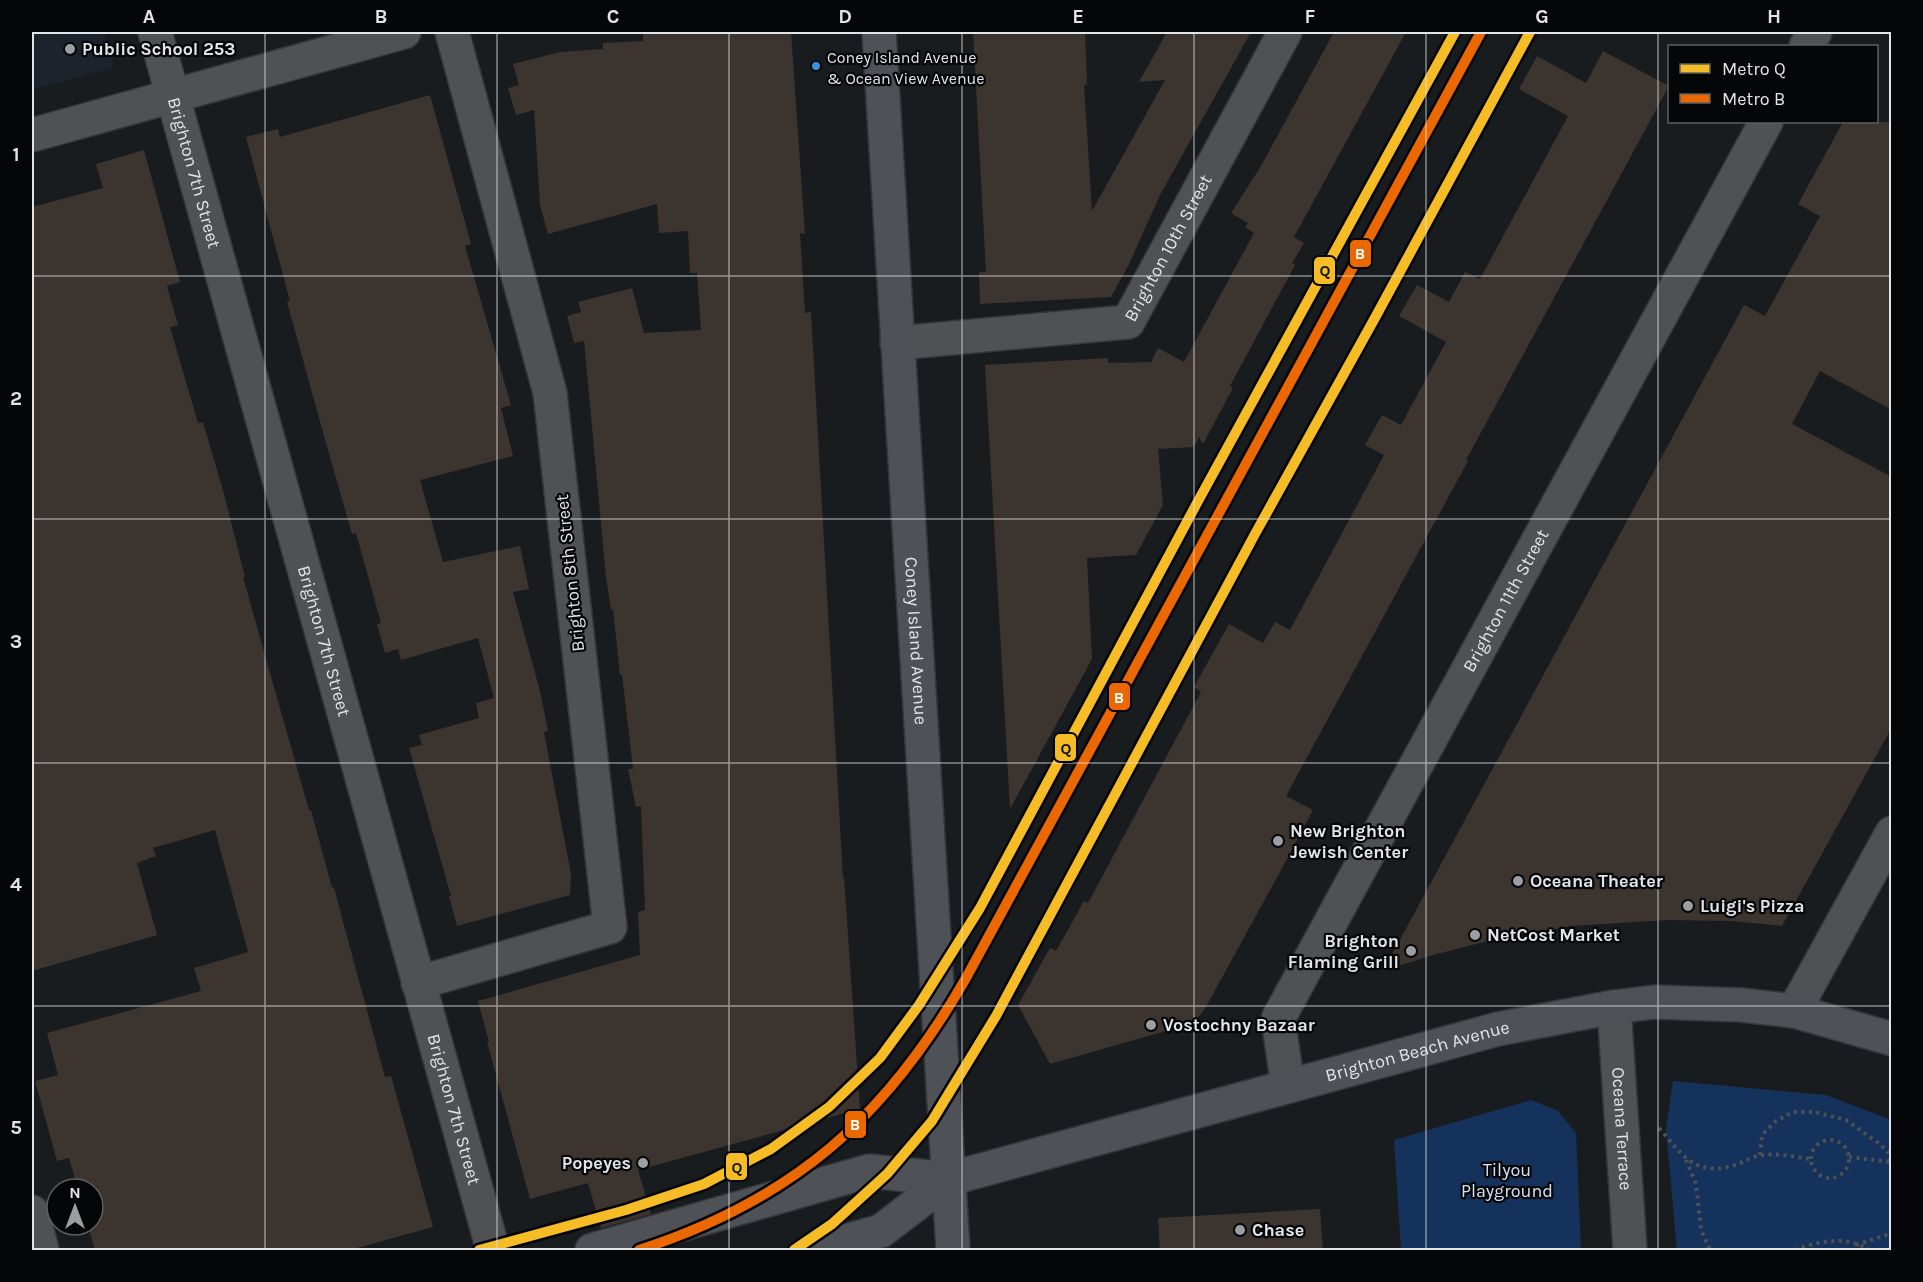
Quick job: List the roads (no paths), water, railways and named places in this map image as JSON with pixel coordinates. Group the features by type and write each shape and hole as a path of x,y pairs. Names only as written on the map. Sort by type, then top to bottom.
{"main road":[{"name":"Coney Island Avenue","path":"879,32 953,1251"},
{"name":"Brighton Beach Avenue","path":"592,1251 869,1171 950,1179 1498,1029 1614,1007 1654,1002 1742,1005 1794,1011 1892,1039"},
{"name":"Brighton Beach Avenue","path":"814,1251 881,1232 950,1179"}],"street":[{"name":"Brighton 7th Street","path":"155,32 493,1251"},
{"path":"32,135 404,32"},
{"name":"Brighton 8th Street","path":"418,983 610,927 550,393 452,32"},
{"name":"Brighton 10th Street","path":"897,343 1128,322 1285,32"},
{"path":"1807,45 1815,32"},
{"name":"Brighton 11th Street","path":"1288,1086 1278,1019 1765,123"},
{"path":"1794,1011 1892,833"},
{"name":"Oceana Terrace","path":"1614,1007 1630,1251"},
{"path":"32,1212 42,1251"}],"metro line":[{"name":"Q","path":"479,1250 626,1210 704,1184 771,1149 829,1107 880,1058 919,1005 980,908 1197,503 1455,32"},
{"name":"B","path":"639,1250 694,1230 744,1206 789,1179 830,1148 868,1112 903,1073 935,1028 966,978 1481,32"},
{"name":"Q","path":"794,1250 832,1224 887,1174 932,1121 996,1016 1255,534 1530,32"}],"place":[{"name":"Public School 253","path":"70,49"},
{"name":"Coney Island Avenue & Ocean View Avenue","path":"816,66"},
{"name":"New Brighton Jewish Center","path":"1278,841"},
{"name":"Oceana Theater","path":"1518,881"},
{"name":"Luigi's Pizza","path":"1688,906"},
{"name":"NetCost Market","path":"1475,935"},
{"name":"Brighton Flaming Grill","path":"1411,951"},
{"name":"Vostochny Bazaar","path":"1151,1025"},
{"name":"Popeyes","path":"643,1163"},
{"name":"Chase","path":"1240,1230"}],"park label":[{"name":"Tilyou Playground","path":"1507,1180"}]}
